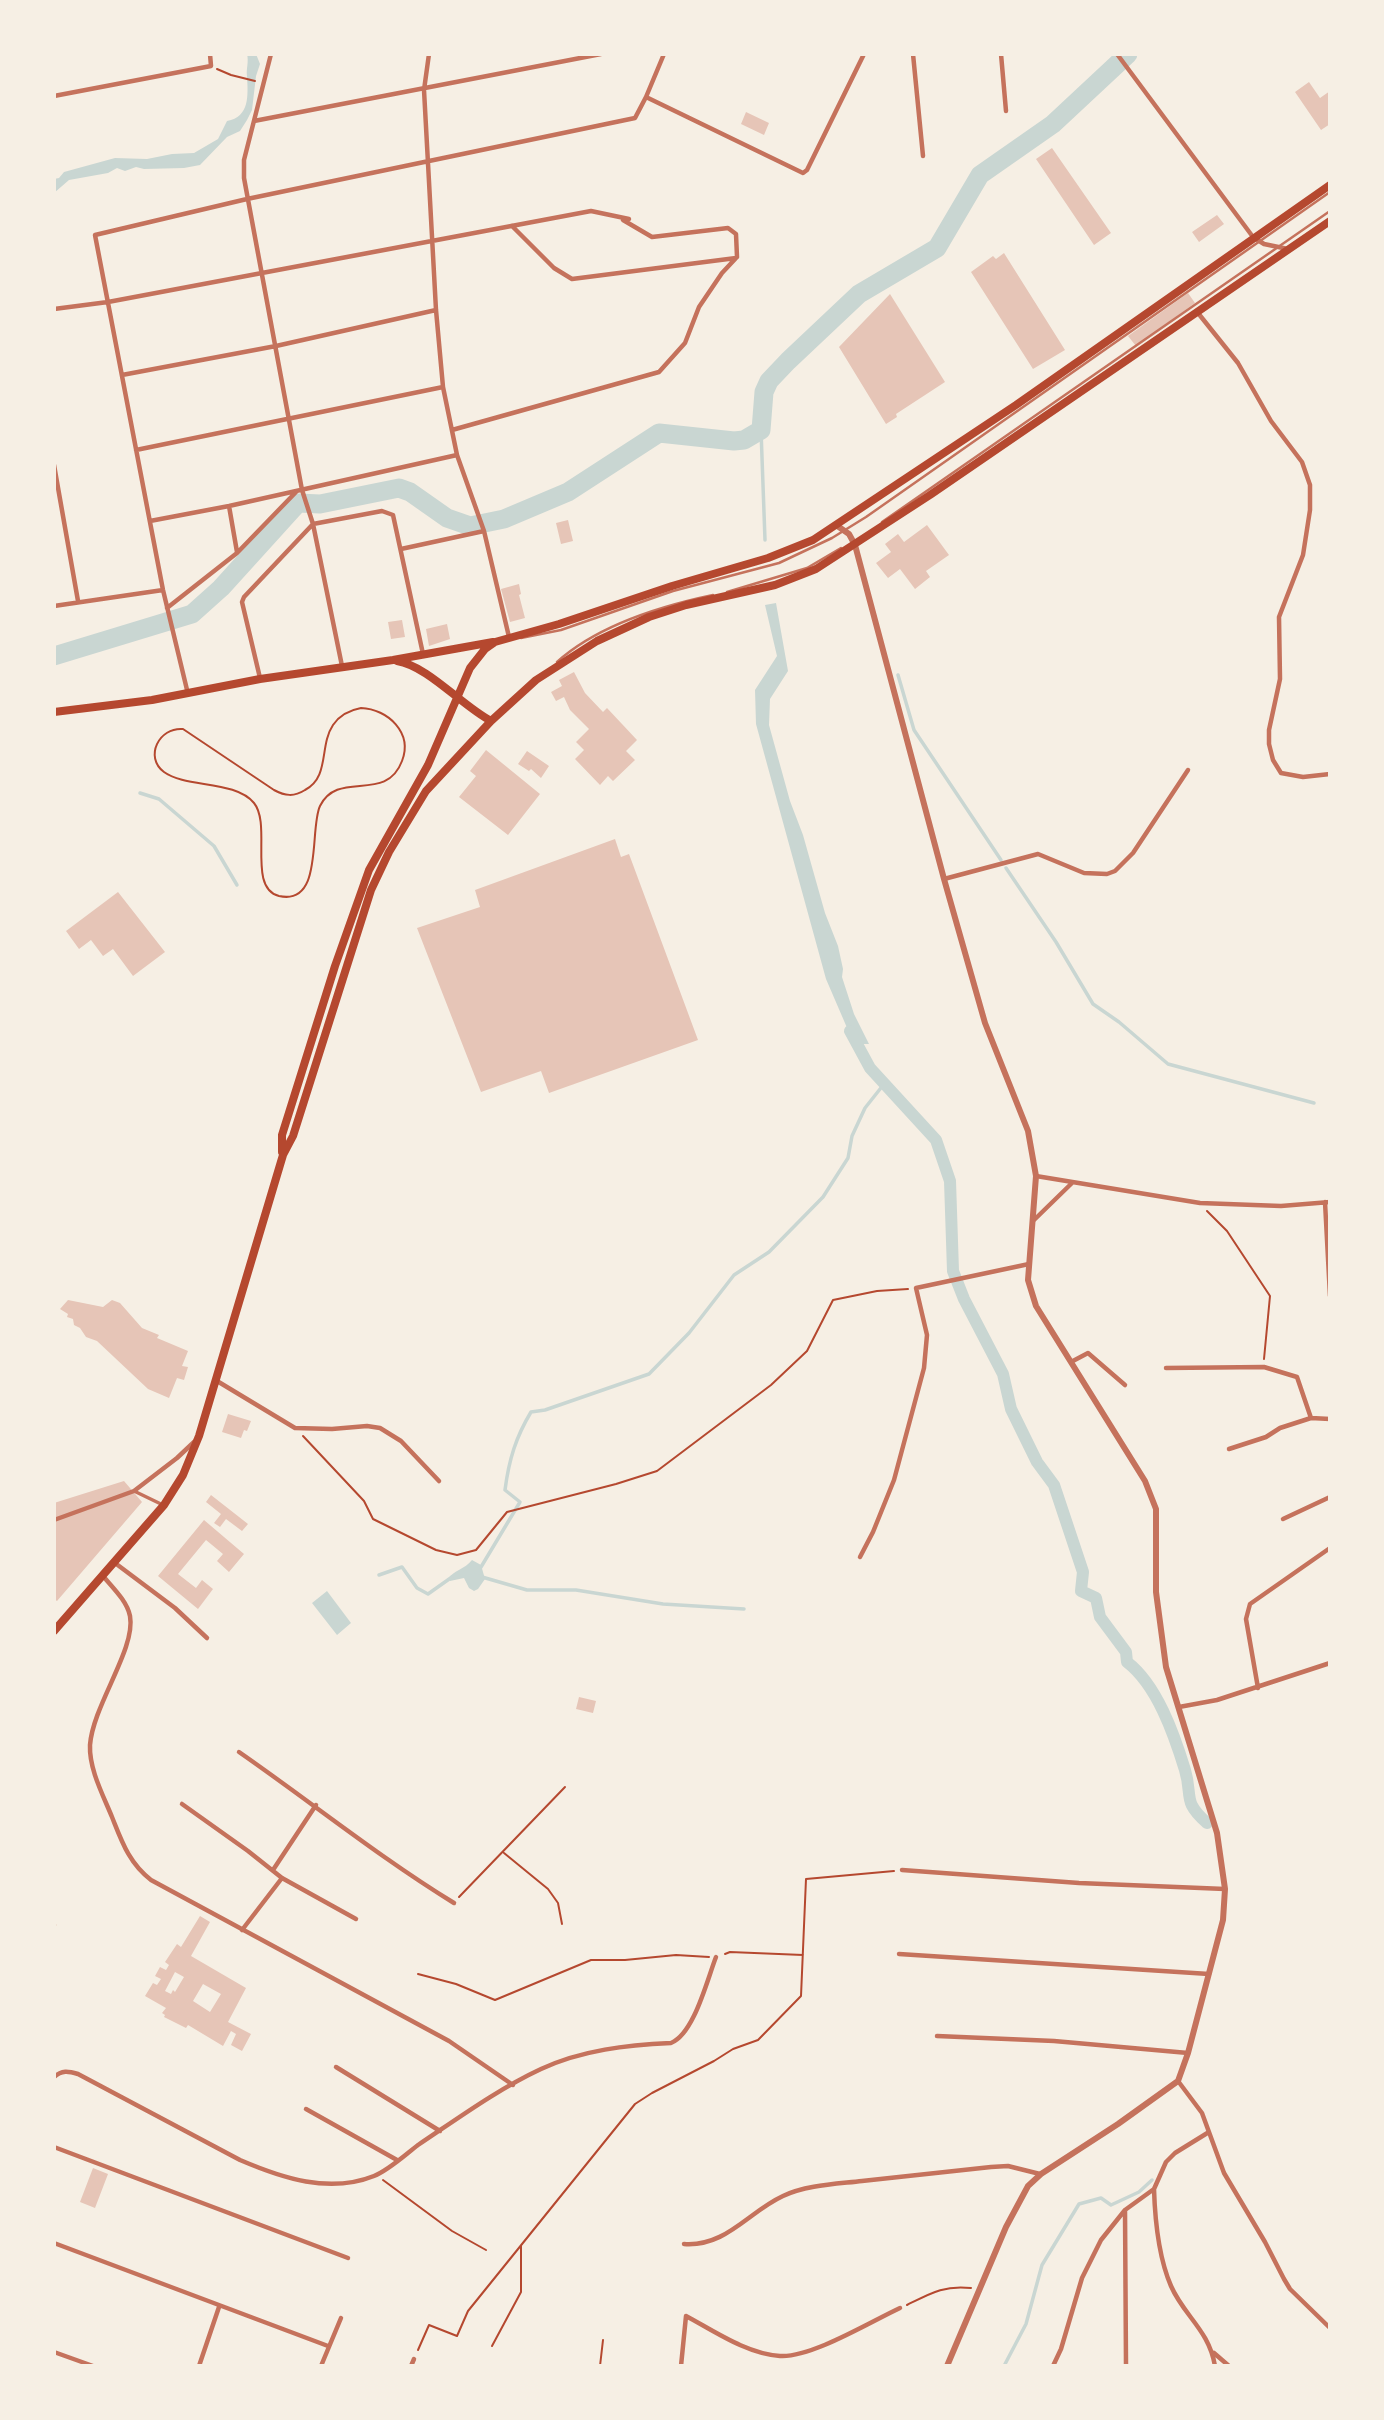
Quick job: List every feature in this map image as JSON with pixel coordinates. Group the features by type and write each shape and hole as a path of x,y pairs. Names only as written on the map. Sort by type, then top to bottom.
{"main road":[{"path":"54,712 188,694 495,642 768,558 813,540 1016,405 1330,185"},
{"path":"54,1631 164,1505 183,1475 200,1436 283,1155 293,1136 375,881 407,820 426,791 491,721 542,676 597,641 649,617 687,605 775,585 816,569 1198,313 1330,221"},
{"path":"283,1155 282,1135 350,920 369,870 428,765 470,668 485,649 495,642"},
{"path":"393,660 418,669 491,721"}],"street":[{"path":"54,96 211,66 210,54"},
{"path":"271,54 244,160 247,199 290,419 299,490 305,498 313,524 342,666"},
{"path":"429,54 424,90 427,163 443,387 457,455 483,528 509,637"},
{"path":"254,121 601,54"},
{"path":"188,694 167,610 95,235 247,199 635,118 664,54"},
{"path":"646,97 803,173 864,54"},
{"path":"913,54 923,156"},
{"path":"1000,54 1006,111"},
{"path":"1117,54 1256,239 1289,249"},
{"path":"54,309 108,302 591,211 620,219 652,237 728,228 736,234 737,257 722,273 699,307 685,343 659,372 452,430"},
{"path":"620,219 629,219"},
{"path":"512,226 554,268 572,279 737,257"},
{"path":"122,375 276,346 436,310"},
{"path":"1198,313 1238,363 1271,421 1302,462 1307,474 1310,498 1308,532 1303,555 1279,617 1280,679 1269,730 1269,744 1273,760 1281,773 1303,776 1330,774"},
{"path":"136,450 443,387"},
{"path":"150,521 457,455"},
{"path":"54,465 78,601"},
{"path":"167,610 237,553 299,490"},
{"path":"229,506 237,553"},
{"path":"260,680 242,602 244,597 313,524 382,511 393,515 423,654"},
{"path":"836,524 846,531 855,543 985,1023 1028,1130 1036,1176 1028,1280 1036,1306 1145,1481 1156,1509 1156,1592 1166,1667 1217,1833 1225,1889 1223,1920 1210,1974 1178,2081 1041,2174 1028,2186 1017,2204 947,2366"},
{"path":"401,549 483,528"},
{"path":"54,606 163,590"},
{"path":"944,879 1038,854 1084,873 1096,875 1115,871 1133,853 1188,770"},
{"path":"1036,1176 1200,1203 1281,1206 1328,1202 1330,1296"},
{"path":"1033,1221 1072,1183"},
{"path":"860,1557 894,1480 924,1368 928,1335 916,1289 1029,1264"},
{"path":"1071,1362 1088,1353 1125,1385"},
{"path":"1166,1368 1264,1367 1297,1377 1311,1418"},
{"path":"216,1381 295,1428 380,1428 401,1441 439,1481"},
{"path":"1229,1448 1269,1436 1280,1428 1311,1418 1330,1419"},
{"path":"54,1520 134,1490 177,1458 200,1436"},
{"path":"134,1490 164,1505"},
{"path":"1283,1519 1330,1497"},
{"path":"1258,1688 1246,1619 1250,1604 1330,1548"},
{"path":"114,1562 158,1594 206,1638"},
{"path":"102,1575 122,1599 130,1615 130,1629 92,1729 90,1748 93,1767 102,1792 128,1854 140,1871 242,1930 449,2041 513,2085"},
{"path":"1179,1707 1217,1700 1330,1664"},
{"path":"239,1752 316,1805 377,1853 454,1903"},
{"path":"182,1804 282,1878 356,1919"},
{"path":"273,1870 316,1805"},
{"path":"902,1870 1079,1883 1225,1889"},
{"path":"242,1930 282,1878"},
{"path":"899,1954 1210,1974"},
{"path":"54,2077 67,2071 78,2074 240,2160 275,2174 323,2185 346,2183 376,2175 440,2131 540,2069 587,2053 615,2047 678,2041 689,2027 716,1957"},
{"path":"937,2036 1054,2041 1188,2053"},
{"path":"336,2067 440,2131"},
{"path":"1178,2081 1194,2100 1224,2173 1290,2289 1330,2328"},
{"path":"306,2109 397,2160"},
{"path":"1209,2132 1175,2152 1166,2162 1154,2189 1157,2232 1171,2286 1202,2329 1213,2352 1215,2366"},
{"path":"54,2147 348,2258"},
{"path":"684,2245 698,2245 715,2240 733,2231 769,2203 786,2194 808,2189 991,2167 1008,2166 1041,2174"},
{"path":"1053,2366 1082,2278 1094,2253 1112,2224 1125,2210 1154,2189"},
{"path":"1125,2210 1126,2366"},
{"path":"54,2243 328,2346"},
{"path":"199,2366 219,2307"},
{"path":"681,2366 686,2316 747,2348 781,2356 813,2350 900,2308"},
{"path":"321,2366 341,2318"},
{"path":"54,2352 77,2363 93,2366"},
{"path":"1213,2352 1229,2366"},
{"path":"411,2366 414,2359"}],"lane":[{"path":"509,637 525,639 561,630 673,590 779,563 846,531 1256,239 1330,192"},
{"path":"855,543 1330,211"}],"path":[{"path":"222,72 255,81"},
{"path":"370,708 381,712 399,727 404,740 403,761 384,783 339,788 327,795 317,814 313,864 306,885 295,895 288,896 274,894 264,882 261,860 262,826 260,813 255,805 233,791 165,772 157,763 155,755 158,740 163,735 177,728 183,729 274,790 289,795 300,793 315,783 322,769 328,735 333,724 342,715 354,709 370,708"},
{"path":"1200,1203 1227,1231 1270,1296 1264,1367"},
{"path":"295,1428 364,1501 373,1519 436,1549 457,1555 476,1550 507,1512 656,1471 771,1385 807,1351 833,1300 877,1292 916,1289"},
{"path":"454,1903 565,1787"},
{"path":"504,1852 548,1889 558,1903 562,1924"},
{"path":"414,2359 429,2325 457,2336 468,2311 635,2104 733,2049 758,2040 802,1996 806,1879 902,1870"},
{"path":"418,1974 456,1984 495,2000 591,1960 676,1955 716,1957 730,1952 804,1956"},
{"path":"376,2175 452,2231 486,2250"},
{"path":"492,2346 521,2292 521,2246"},
{"path":"900,2308 940,2289 953,2286 979,2289"},
{"path":"600,2366 603,2340"}],"shaded area":[{"path":"247,54 256,54 260,64 252,110 240,131 227,137 200,165 184,168 136,167 125,171 117,168 108,173 69,180 54,193 54,179 64,172 115,158 147,159 194,153 218,139 227,121 235,119 244,110 248,90"},
{"path":"776,603 788,671 770,699 769,725 790,801 838,946 842,977 854,1014 869,1044 854,1044 826,979 756,724 755,690 777,656 765,605"},
{"path":"472,1560 481,1565 485,1579 474,1591 469,1588 464,1578 450,1581 449,1578"},
{"path":"327,1591 351,1623 337,1635 312,1603"}],"building":[{"path":"1309,82 1320,98 1330,91 1330,124 1321,130 1295,92"},
{"path":"746,112 769,123 764,135 741,124"},
{"path":"1052,148 1111,233 1094,245 1036,159"},
{"path":"1217,215 1224,224 1199,242 1192,232"},
{"path":"1004,253 1065,350 1033,369 971,272 993,256 996,259"},
{"path":"1188,293 1195,303 1136,346 1128,336"},
{"path":"890,294 945,382 896,414 897,417 886,424 839,347"},
{"path":"568,520 573,541 561,544 556,523"},
{"path":"927,525 949,555 926,571 930,577 915,589 900,569 888,578 876,563 891,552 885,544 898,534 904,542"},
{"path":"519,584 525,618 510,622 501,589"},
{"path":"402,620 405,637 391,639 388,622"},
{"path":"447,624 450,639 429,646 426,629"},
{"path":"574,672 585,693 603,712 607,708 637,740 626,751 635,760 613,781 608,776 600,785 575,759 584,750 576,742 589,729 570,710 564,697 556,701 551,692 562,686 559,680"},
{"path":"486,750 540,794 508,835 459,797 476,776 470,771"},
{"path":"527,751 549,766 541,778 531,769 529,771 518,764"},
{"path":"615,839 621,857 629,854 698,1040 549,1093 541,1071 481,1092 417,928 480,907 475,890"},
{"path":"118,892 165,952 133,976 113,949 103,956 91,940 79,949 66,931"},
{"path":"68,1300 103,1307 112,1300 120,1303 142,1328 159,1335 157,1338 188,1351 182,1366 188,1367 184,1380 177,1378 169,1398 148,1389 97,1341 86,1337 80,1328 74,1325 73,1319 60,1309"},
{"path":"228,1414 251,1421 241,1438 222,1432"},
{"path":"124,1481 142,1502 57,1601 54,1599 54,1503"},
{"path":"211,1495 248,1524 242,1531 226,1519 220,1527 214,1523 221,1514 206,1502"},
{"path":"204,1520 244,1554 229,1572 217,1561 223,1554 206,1540 178,1574 196,1588 202,1580 213,1589 198,1609 158,1576"},
{"path":"579,1697 596,1701 593,1713 576,1709"},
{"path":"200,1916 210,1922 191,1956 246,1988 228,2022 251,2034 242,2051 231,2045 236,2034 231,2031 223,2046 188,2025 186,2028 164,2017 162,2013 166,2008 145,1996 153,1983 157,1985 161,1979 155,1976 160,1967 166,1970 169,1965 165,1962 177,1944 181,1947","holes":["175,1972 184,1977 171,1994 165,1991","203,1984 221,1994 210,2012 193,2001"]},
{"path":"93,2168 108,2174 95,2208 80,2202"}],"waterway":[{"path":"54,656 192,614 221,588 298,503 320,504 399,488 410,492 447,518 470,526 504,519 568,492 659,433 744,440 761,430 764,392 769,381 788,361 859,294 937,248 980,175 1053,124 1128,54"},
{"path":"761,430 765,540"},
{"path":"898,675 914,730 1001,860"},
{"path":"140,793 159,799 214,846 237,885"},
{"path":"1006,868 1056,942 1093,1004 1119,1022 1168,1064 1314,1103"},
{"path":"850,1031 870,1068 936,1140 950,1181 953,1271 964,1299 1003,1374 1011,1409 1037,1462 1054,1485 1083,1572 1081,1591 1096,1598 1100,1617 1126,1652 1127,1662 1156,1697 1181,1756 1191,1804 1207,1823"},
{"path":"481,1567 520,1502 505,1490 514,1449 531,1412 545,1410 649,1374 689,1333 734,1275 769,1252 823,1197 848,1158 852,1136 865,1108 884,1084"},
{"path":"379,1575 402,1567 417,1588 428,1594 452,1577"},
{"path":"482,1577 527,1590 576,1590 663,1604 744,1609"},
{"path":"1004,2366 1026,2324 1042,2265 1079,2204 1101,2198 1111,2205 1139,2192 1152,2180"}]}
